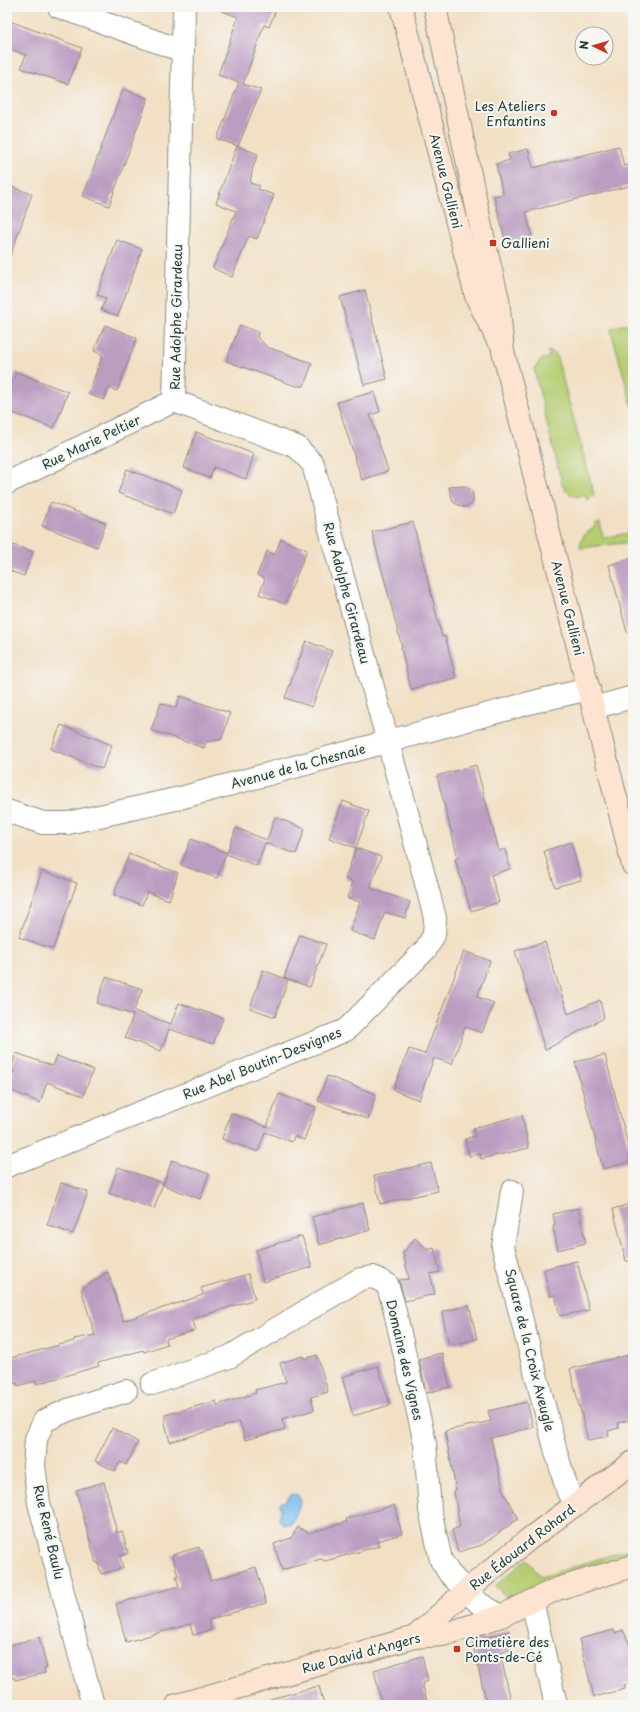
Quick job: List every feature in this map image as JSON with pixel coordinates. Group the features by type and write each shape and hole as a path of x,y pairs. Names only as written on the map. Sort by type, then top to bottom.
{"main road":[{"name":"Avenue Gallieni","path":"401,7 476,296 504,350"},
{"name":"Avenue Gallieni","path":"435,7 484,241 498,299 504,350 633,865"},
{"name":"Rue Édouard Rohard","path":"415,1637 466,1591 529,1539 577,1505 633,1462"},
{"name":"Rue David d'Angers","path":"177,1705 415,1637 442,1635 501,1616 557,1589 633,1566"}],"street":[{"path":"59,7 183,51"},
{"name":"Rue Adolphe Girardeau","path":"184,7 174,401 298,446 313,464 388,742"},
{"name":"Rue Marie Peltier","path":"7,483 174,401"},
{"name":"Avenue de la Chesnaie","path":"7,810 43,823 68,823 180,798 537,701 633,697"},
{"name":"Rue Abel Boutin-Desvignes","path":"7,1166 346,1030 426,948 434,935 435,918 396,767 388,742"},
{"name":"Square de la Croix Aveugle","path":"512,1191 503,1247 556,1452 568,1492 577,1505"},
{"name":"Domaine des Vignes","path":"152,1384 228,1357 360,1279 373,1277 387,1284 393,1303 425,1443 430,1510 441,1560 449,1574 466,1591 480,1604 501,1616"},
{"name":"Rue René Baulu","path":"93,1705 39,1503 34,1466 36,1439 44,1421 68,1410 126,1391"},
{"path":"532,1601 556,1705"}],"green space":[{"path":"633,322 633,409 611,331 612,328"},
{"path":"548,351 556,354 593,490 594,495 588,501 586,496 578,497 569,494 562,484 534,369 542,359 549,358"},
{"path":"600,522 603,538 633,532 633,542 580,548 581,541 584,536 593,529 595,524"},
{"path":"633,1548 633,1561 511,1602 495,1586 527,1559 541,1577"}],"water":[{"path":"291,1494 298,1495 301,1502 292,1523 284,1525 279,1520 281,1509 279,1505 281,1502 285,1502"}],"building":[{"path":"220,7 277,7 269,27 264,25 243,84 261,90 238,146 217,139 239,82 218,75 238,17 220,10"},
{"path":"7,20 82,48 68,84 21,68 26,55 7,48"},
{"path":"123,89 148,98 109,206 83,196"},
{"path":"237,146 258,154 253,167 250,183 260,186 258,189 274,195 257,239 249,236 232,277 213,268 236,211 216,203"},
{"path":"619,146 624,166 633,164 633,185 526,212 532,236 506,243 494,196 503,194 496,164 510,160 508,154 528,149 533,168"},
{"path":"7,185 32,194 10,257 7,256"},
{"path":"117,240 142,249 118,316 101,310 106,298 97,295"},
{"path":"365,290 387,379 364,385 340,297"},
{"path":"105,325 137,338 117,391 109,388 104,400 88,394 103,355 94,351"},
{"path":"240,325 258,332 257,337 267,347 312,363 304,386 296,386 226,361"},
{"path":"16,372 68,392 54,428 7,411 7,396"},
{"path":"374,392 380,412 370,415 388,471 362,480 337,402"},
{"path":"196,432 254,454 246,479 214,467 210,478 184,468"},
{"path":"127,469 182,490 173,514 118,493"},
{"path":"465,486 472,491 473,502 468,506 462,507 453,502 449,487"},
{"path":"51,502 106,523 97,547 42,526"},
{"path":"413,522 442,637 445,636 456,678 411,689 402,647 372,532"},
{"path":"281,539 307,550 285,604 259,594 265,579 257,575 267,551 275,554"},
{"path":"7,543 33,552 24,576 7,570"},
{"path":"633,558 633,631 627,632 609,565"},
{"path":"306,641 332,651 312,707 285,698"},
{"path":"180,696 230,713 222,739 206,742 204,748 151,730 161,703 176,708"},
{"path":"61,725 112,745 102,769 51,749"},
{"path":"476,765 499,851 505,849 510,869 491,875 499,902 471,911 455,859 458,858 437,776"},
{"path":"343,801 369,811 356,848 329,838"},
{"path":"275,817 305,829 296,854 265,843 257,866 226,854 217,878 181,865 191,839 227,853 236,828 267,840"},
{"path":"571,842 581,880 555,887 544,851"},
{"path":"356,848 381,857 370,888 410,902 405,918 385,912 375,940 350,931 360,902 347,898 352,881 345,879"},
{"path":"129,854 178,873 169,900 147,892 142,905 114,895"},
{"path":"42,871 77,883 53,949 19,937"},
{"path":"300,935 326,944 310,987 284,978"},
{"path":"545,942 568,1014 600,1000 604,1018 545,1050 515,951"},
{"path":"464,951 490,961 477,997 494,1003 482,1033 465,1027 452,1064 434,1058 419,1100 393,1090 409,1049 425,1054"},
{"path":"263,970 288,980 275,1017 250,1008"},
{"path":"106,977 142,989 134,1011 171,1024 179,1003 223,1018 213,1044 169,1029 161,1051 125,1038 133,1015 97,1003"},
{"path":"16,1053 53,1066 57,1056 93,1070 83,1096 47,1082 40,1103 8,1089 14,1070 11,1069"},
{"path":"605,1055 632,1161 603,1169 575,1062"},
{"path":"327,1076 376,1094 368,1119 318,1101"},
{"path":"279,1094 316,1107 304,1140 294,1136 292,1142 265,1132 258,1152 222,1139 231,1113 267,1127"},
{"path":"522,1115 529,1148 481,1159 480,1154 469,1156 465,1139 475,1136 473,1128"},
{"path":"172,1160 209,1174 200,1199 163,1185"},
{"path":"431,1163 438,1191 380,1204 374,1176"},
{"path":"118,1167 163,1183 154,1209 109,1193"},
{"path":"61,1183 88,1192 73,1234 47,1225"},
{"path":"363,1203 370,1230 319,1245 312,1217"},
{"path":"633,1203 633,1261 626,1261 613,1209"},
{"path":"578,1208 586,1243 558,1250 553,1226 555,1225 553,1214"},
{"path":"302,1236 312,1267 263,1282 256,1250"},
{"path":"415,1238 428,1250 434,1248 440,1272 430,1274 435,1294 405,1301 399,1280 409,1279 403,1253"},
{"path":"577,1261 589,1310 560,1316 555,1295 550,1296 544,1269"},
{"path":"108,1272 123,1321 203,1295 201,1288 248,1274 255,1299 192,1319 196,1330 166,1339 167,1344 144,1352 143,1350 98,1363 99,1366 37,1384 36,1381 17,1386 17,1383 7,1386 7,1359 74,1341 74,1339 95,1335 81,1289"},
{"path":"469,1305 477,1339 449,1345 442,1312"},
{"path":"442,1353 450,1387 426,1393 419,1359"},
{"path":"633,1354 633,1419 618,1423 619,1428 608,1431 609,1436 588,1440 570,1369"},
{"path":"317,1355 328,1392 311,1397 314,1410 282,1419 285,1429 245,1440 240,1422 170,1442 165,1423 165,1415 216,1401 217,1405 256,1393 255,1390 286,1382 280,1363 303,1356 304,1359"},
{"path":"378,1366 390,1405 353,1416 342,1377"},
{"path":"527,1402 533,1427 491,1438 504,1493 518,1519 482,1545 458,1552 452,1530 460,1527 454,1491 456,1490 445,1431 491,1421 488,1411"},
{"path":"112,1428 138,1442 126,1465 120,1462 115,1471 95,1461"},
{"path":"104,1482 117,1533 122,1531 128,1553 120,1556 123,1568 101,1574 98,1562 96,1563 76,1490"},
{"path":"394,1505 402,1534 377,1541 379,1546 325,1561 321,1559 282,1570 274,1544 291,1538 298,1527 309,1533 347,1522 346,1519"},
{"path":"199,1547 200,1551 202,1550 210,1581 256,1567 266,1603 208,1620 211,1630 193,1635 190,1624 126,1642 116,1604 179,1586 176,1576 178,1576 172,1555"},
{"path":"614,1630 615,1633 623,1630 631,1647 633,1654 633,1682 624,1685 625,1689 594,1697 579,1639"},
{"path":"509,1631 513,1649 500,1653 512,1705 487,1705 472,1642"},
{"path":"39,1637 47,1668 44,1669 45,1673 15,1680 14,1677 11,1678 7,1663 7,1646"},
{"path":"422,1656 428,1681 422,1683 428,1705 382,1705 374,1670"},
{"path":"319,1686 324,1705 270,1705 270,1699"}],"place":[{"name":"Les Ateliers Enfantins","path":"554,113"},
{"name":"Gallieni","path":"493,243"},
{"name":"Cimetière des Ponts-de-Cé","path":"457,1649"}]}
